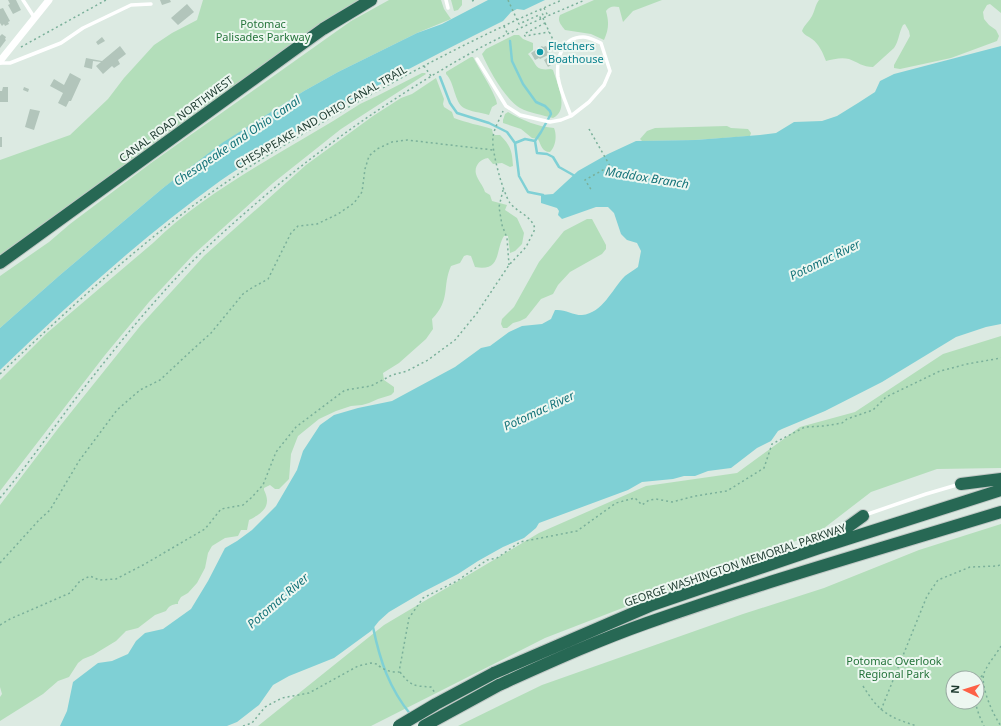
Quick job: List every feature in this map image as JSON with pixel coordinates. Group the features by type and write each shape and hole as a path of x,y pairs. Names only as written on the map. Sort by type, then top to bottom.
{"highway":[{"name":"CANAL ROAD NORTHWEST","path":"0,263 314,35 371,0"},
{"path":"961,484 1001,480"},
{"name":"GEORGE WASHINGTON MEMORIAL PARKWAY","path":"399,726 494,673 652,605 819,548 1001,490"},
{"path":"424,726 499,685 570,653 646,623 740,592 1001,512"},
{"path":"819,548 863,516"}],"street":[{"path":"0,62 49,0"}],"lane":[{"path":"23,0 35,18"},
{"path":"446,0 448,8"},
{"path":"0,62 10,63 60,43 83,28 131,5 151,4"},
{"path":"477,59 506,106 520,115 550,122 571,116 589,102 604,85 610,71 601,42 584,37 572,39 565,45 560,53 558,77 571,116"},
{"path":"863,516 926,494 961,484"}],"path":[{"path":"20,48 106,0"},
{"path":"508,0 519,24 539,15 542,18"},
{"name":"CHESAPEAKE AND OHIO CANAL TRAIL","path":"0,374 70,308 157,234 191,207 259,160 357,102 424,66 517,19 562,0"},
{"path":"0,498 77,398 179,275 211,244 288,176 391,100 431,76 480,48 542,18 585,0"},
{"path":"544,8 548,16"},
{"path":"540,9 542,18 560,53"},
{"path":"545,24 524,34 525,36 549,32"},
{"path":"504,26 508,35"},
{"path":"424,66 431,76"},
{"path":"0,625 10,619 70,593 80,581 90,576 99,580 116,579 204,529 221,509 243,505 263,484 276,452 296,427 345,390 371,386 392,375 407,371 428,360 455,340 477,313 509,264 526,247 535,229 534,225 527,216 518,211 510,202 503,190 493,150 493,135 506,106"},
{"path":"589,129 610,166 585,180 592,191"},
{"path":"0,562 50,510 79,461 117,410 140,390 160,380 211,333 243,294 268,279 291,233 298,226 317,224 338,214 354,203 362,192 365,169 369,156 377,149 392,142 407,140 493,150"},
{"path":"503,190 499,207 506,238 509,264"},
{"path":"243,726 252,723 265,707 282,698 309,693 358,666 370,663 377,664 384,669 399,672 409,618 423,598 457,582 487,560 497,558 520,542 577,531 616,503 635,498 642,505 649,500 656,499 672,502 695,496 726,491 764,468 772,444 805,427 842,423 847,418 872,410 886,398 940,371 967,364 1001,358"},
{"path":"881,710 927,596 938,580 970,567 998,566 1001,564"},
{"path":"985,672 987,666 1001,646"},
{"path":"985,681 989,704 994,716 1001,726"},
{"path":"863,686 881,710 895,718 917,726"},
{"path":"977,710 984,726"}],"green space":[{"name":"Potomac Palisades Parkway","path":"203,0 361,0 306,36 184,122 0,256 0,160 70,135 108,99 124,78 154,45 172,33 197,20"},
{"path":"389,0 441,0 444,9 451,19 417,33 338,72 304,91 240,132 163,188 0,328 0,276 49,242 70,224 151,163 351,21"},
{"path":"451,0 462,0 462,5 458,10 454,11"},
{"path":"594,0 662,0 633,11 623,22 619,7 610,7 606,11 608,26 604,40 591,34 565,30 559,21 560,15"},
{"path":"819,0 1001,0 1001,13 990,4 987,5 983,12 984,19 996,30 999,36 997,41 951,58 900,69 894,68 894,65 910,36 905,24 903,25 894,48 873,67 863,65 846,58 826,61 817,43 802,31 812,16"},
{"path":"514,35 519,35 523,39 533,43 533,50 528,54 539,68 553,70 562,103 558,114 553,118 528,111 514,104 498,84 485,61 482,54 486,49"},
{"path":"473,57 491,88 496,100 497,104 492,107 489,115 464,108 458,101 451,82 446,74 446,72"},
{"path":"422,73 426,74 341,129 273,183 194,254 149,302 105,355 0,491 0,380 47,333 176,222 201,203 227,185 360,104"},
{"path":"436,78 444,99 444,107 452,112 454,118 492,129 493,134 500,135 507,142 511,152 513,166 510,167 502,163 493,164 488,158 478,163 476,174 485,192 490,195 492,201 507,205 505,210 517,218 524,233 522,244 515,251 510,253 508,236 504,236 496,259 490,266 484,268 475,267 471,256 467,255 464,256 460,263 451,266 448,273 442,306 432,319 433,329 426,339 399,363 383,373 384,380 394,387 394,392 391,395 369,403 351,406 336,411 319,419 298,436 291,454 289,479 279,489 275,489 270,485 264,488 267,500 265,508 258,515 249,520 247,530 241,530 238,536 225,538 212,546 208,553 205,568 197,583 188,593 181,597 178,604 172,605 166,611 155,615 138,628 126,631 116,641 93,655 83,659 78,663 69,677 58,681 43,694 0,721 0,697 2,694 0,687 0,505 60,426 141,325 204,256 306,165 373,116 401,98 412,94"},
{"path":"508,112 530,123 554,128 554,147 550,152 543,149 538,139 532,138 521,129 503,123 505,114"},
{"path":"727,126 731,128 748,129 751,133 750,136 695,140 642,141 640,139 647,131 655,128"},
{"path":"587,219 592,219 606,245 606,249 602,254 570,272 558,285 553,294 541,299 526,318 513,323 507,328 503,328 501,324 502,319 514,307 539,262 564,231"},
{"path":"1001,336 1001,468 937,469 871,492 819,532 545,638 371,726 258,726 384,625 539,533 646,486 737,473 800,427 855,412 943,354"},
{"name":"Potomac Overlook Regional Park","path":"1001,524 1001,726 458,726 542,685 743,614 824,588 919,550"}],"water":[{"name":"Chesapeake and Ohio Canal","path":"488,0 545,0 524,10 517,9 511,12 503,21 354,99 296,132 232,173 191,202 107,271 0,370 0,328 163,188 222,143 304,91 338,72 417,33 442,24"},
{"name":"Potomac River","path":"1001,46 1001,324 986,327 956,337 882,382 825,411 778,431 771,441 757,448 731,468 708,471 695,476 684,476 673,479 642,482 628,490 539,523 536,528 524,538 503,547 389,612 371,631 334,658 289,676 273,685 259,705 237,722 227,726 60,726 67,711 73,682 98,663 112,661 128,654 136,641 145,633 163,629 191,609 208,581 225,548 252,530 276,506 297,470 303,451 320,425 334,415 392,401 455,367 481,348 490,346 509,332 522,326 542,324 551,319 555,310 562,310 582,315 596,310 606,300 620,281 638,267 641,251 637,243 627,240 621,234 614,213 608,207 596,207 562,219 558,215 559,211 557,208 541,203 541,195 553,194 578,171 608,154 636,141 695,140 776,133 794,122 822,121 837,116 875,92 880,81 894,74"}],"building":[{"path":"8,0 16,0 21,10 13,14 8,5 10,4"},
{"path":"160,0 170,0 171,2 162,5"},
{"path":"187,4 194,12 178,25 171,18"},
{"path":"3,8 10,21 8,22 9,24 5,26 4,24 2,26 0,23 0,9"},
{"path":"2,34 6,37 6,40 0,48 0,36"},
{"path":"102,37 105,41 98,45 96,42"},
{"path":"120,46 126,54 118,60 120,64 114,68 112,66 103,74 96,66 101,62 93,61 92,69 84,67 86,58 102,61"},
{"name":"Fletchers Boathouse","path":"542,46 546,46 549,52 547,53 548,55 535,60 531,53"},
{"path":"550,56 554,63 548,67 544,60"},
{"path":"70,73 81,79 71,101 69,101 66,107 58,103 63,93 50,86 54,79 64,85"},
{"path":"3,87 8,87 8,102 0,102 0,91 2,91"},
{"path":"24,87 29,89 28,92 23,90"},
{"path":"30,109 40,111 34,130 25,127"},
{"path":"0,137 2,137 2,147 0,147"}],"waterway":[{"name":"Maddox Branch","path":"510,41 512,61 523,84 536,102 545,106 551,114 535,141 537,153 547,154 553,157 559,167 575,176"},
{"path":"440,77 450,103 457,113 489,123 507,132 515,143 519,176 528,192 543,195"},
{"path":"515,143 525,139 535,141"},
{"path":"373,627 386,674 403,705 411,715"}],"place":[{"name":"Fletchers Boathouse","path":"540,52"}]}
